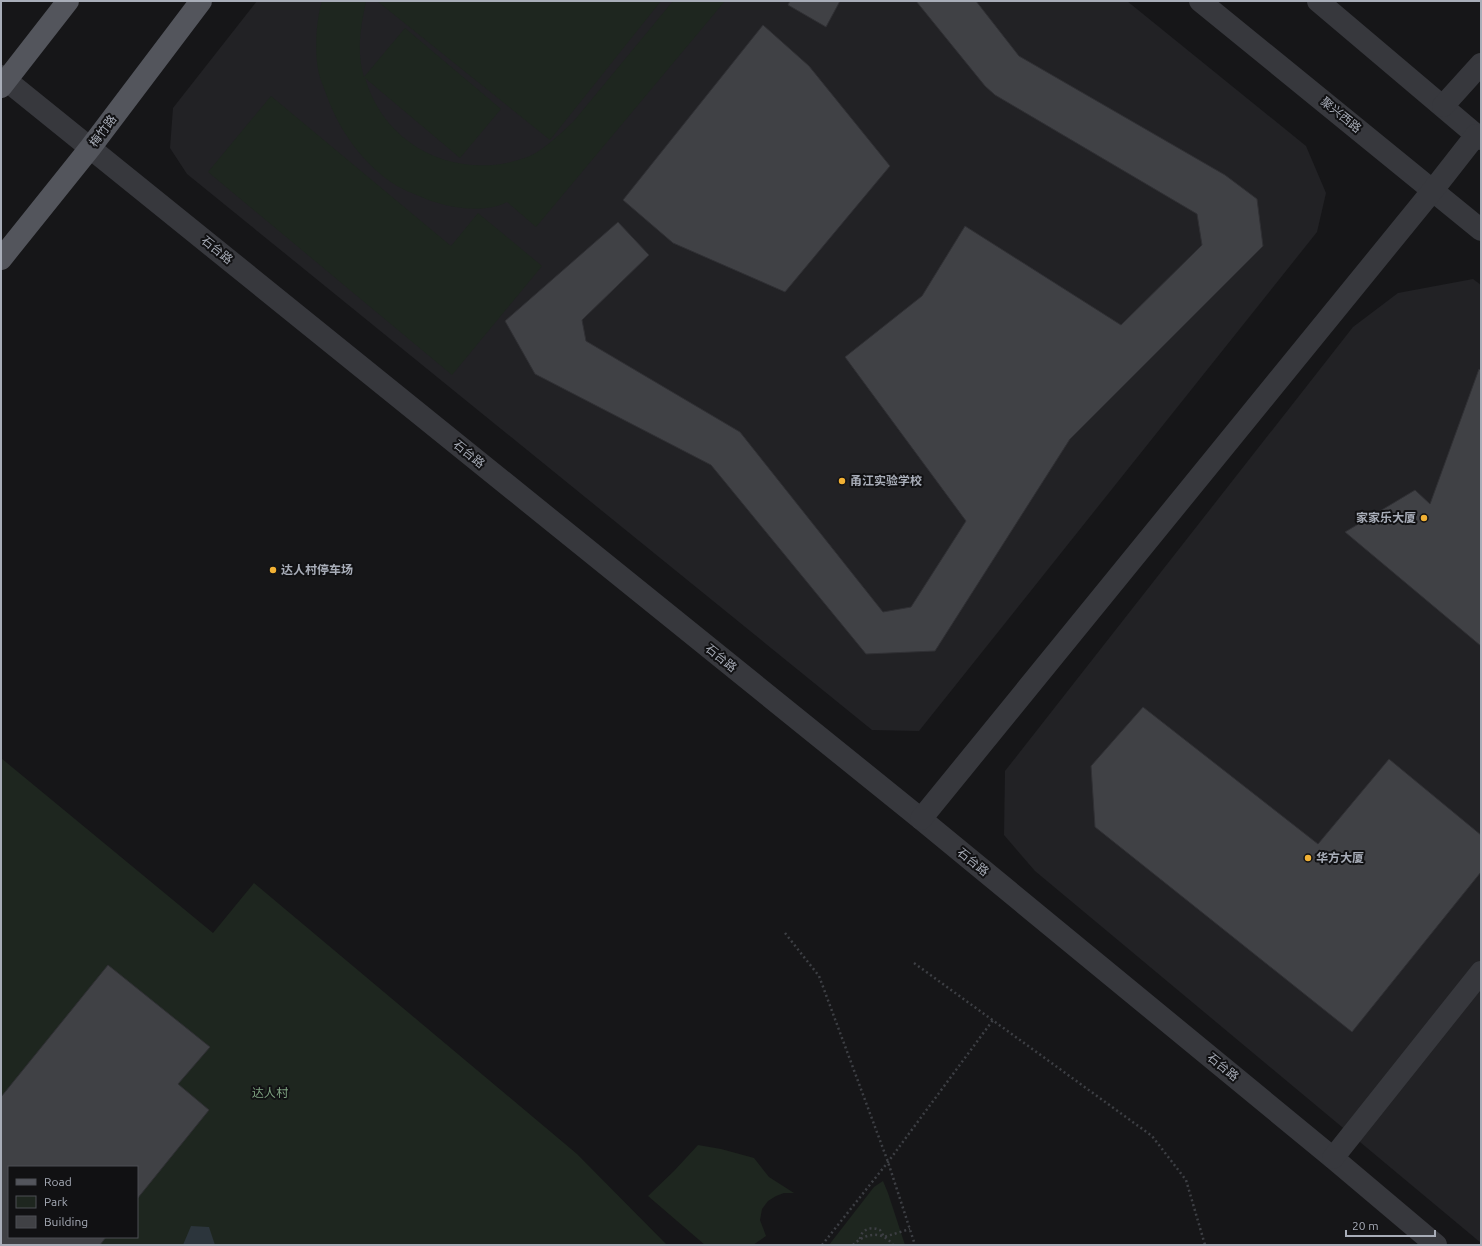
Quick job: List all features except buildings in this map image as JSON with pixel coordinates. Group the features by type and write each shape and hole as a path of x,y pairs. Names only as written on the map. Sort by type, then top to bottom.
{"main road":[{"path":"3,81 68,1"},
{"name":"梅竹路","path":"1,259 90,148 201,1"}],"street":[{"name":"聚兴西路","path":"1200,1 1481,230"},
{"path":"921,819 1433,190 1479,137 1318,1"},
{"path":"1443,106 1481,64"},
{"name":"石台路","path":"3,81 90,148 921,819 1333,1158 1436,1245"},
{"path":"1333,1158 1481,972"}],"path":[{"path":"785,933 820,976 888,1162 915,1245"},
{"path":"914,963 1152,1136 1186,1180 1205,1245"},
{"path":"822,1245 888,1162 993,1020"},
{"path":"860,1239 863,1232 872,1228 880,1230 884,1237 893,1245"},
{"path":"853,1245 860,1239 871,1234 884,1237 910,1229"}],"shaded area":[{"name":"甬江实验学校","path":"257,1 1127,1 1306,146 1326,193 1317,232 919,731 872,730 187,174 170,148 173,108"},
{"path":"1473,279 1481,285 1481,1243 1035,871 1004,835 1005,771 1353,327 1398,293"},
{"path":"191,1226 209,1227 215,1245 183,1245"}],"green space":[{"path":"322,1 366,1 360,39 360,58 364,77 405,28 501,109 460,158 365,78 375,103 390,124 409,141 430,154 453,162 478,165 504,163 530,156 553,140 573,122 673,1 725,1 536,227 507,202 493,207 474,209 455,207 428,200 397,186 384,177 362,156 344,132 337,119 319,76 317,66 316,37"},
{"path":"377,1 661,1 550,140"},
{"path":"271,96 451,246 478,213 542,266 452,375 208,172"},
{"name":"达人村","path":"1,758 213,933 254,883 577,1154 667,1245 1,1245"},
{"path":"698,1145 721,1149 754,1158 769,1177 794,1193 784,1193 768,1201 762,1209 760,1220 766,1236 753,1245 705,1245 648,1196"},
{"path":"883,1181 905,1245 829,1245 874,1187"}],"place":[{"name":"甬江实验学校","path":"842,481"},
{"name":"家家乐大厦","path":"1424,518"},
{"name":"达人村停车场","path":"273,570"},
{"name":"华方大厦","path":"1308,858"}]}
